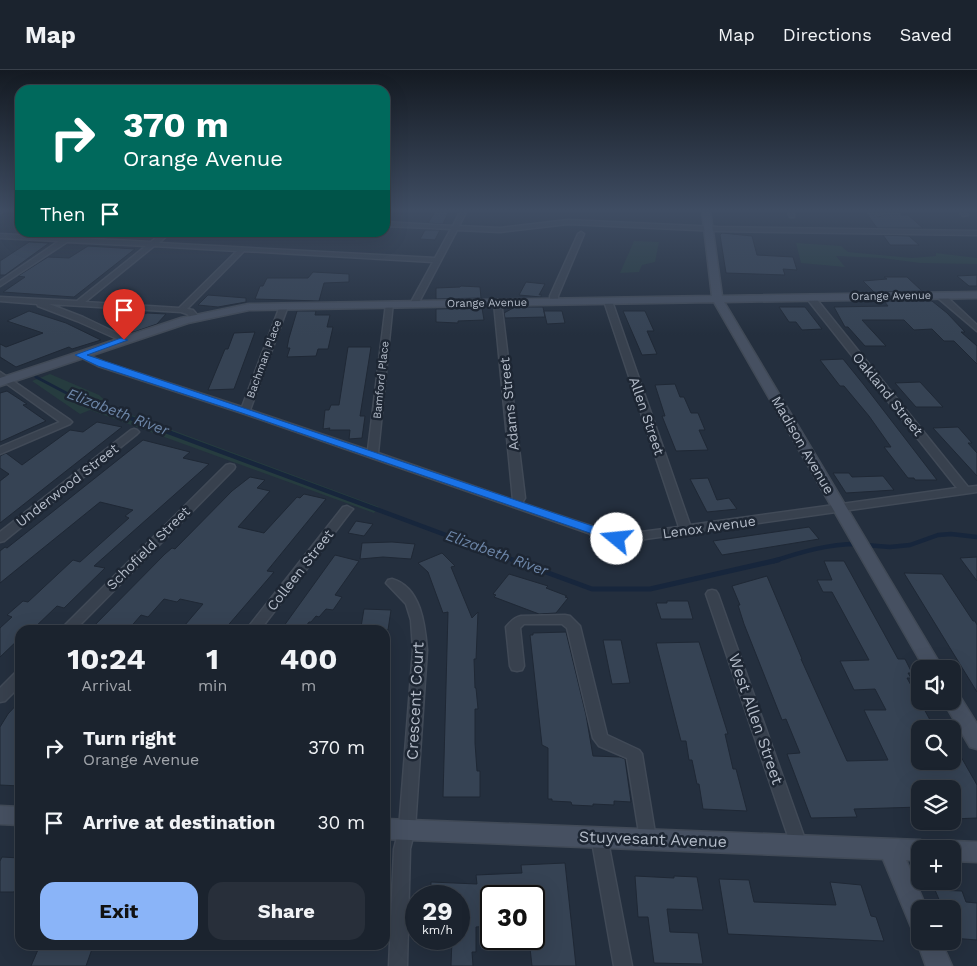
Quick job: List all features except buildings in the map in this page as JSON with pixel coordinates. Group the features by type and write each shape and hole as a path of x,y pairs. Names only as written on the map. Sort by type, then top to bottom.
{"street":[{"path":"0,284 48,252"},
{"path":"78,304 144,252"},
{"path":"181,310 240,252"},
{"path":"293,252 438,260"},
{"path":"414,304 442,252"},
{"path":"554,302 554,296 574,252"},
{"name":"Madison Avenue","path":"712,252 717,299 929,660"},
{"name":"Orange Avenue","path":"2,379 195,317 249,307 977,295"},
{"path":"941,296 977,329"},
{"name":"Oakland Street","path":"811,298 965,491"},
{"path":"0,299 181,310 190,312 195,317"},
{"path":"42,301 40,304 80,319 124,340"},
{"name":"Allen Street","path":"608,301 686,530"},
{"name":"Adams Street","path":"498,303 520,498 515,505"},
{"name":"Bamford Place","path":"373,456 390,304"},
{"name":"Bachman Place","path":"245,411 284,306"},
{"name":"Lenox Avenue","path":"80,355 101,364 245,411 617,539 977,489"},
{"path":"0,451 67,422 2,379"},
{"name":"Underwood Street","path":"0,538 134,432"},
{"name":"Schofield Street","path":"72,625 230,467"},
{"name":"Colleen Street","path":"257,625 347,510"},
{"name":"Crescent Court","path":"392,583 411,600 418,622 420,650 407,829 402,849 398,966"},
{"name":"West Allen Street","path":"712,594 799,845"},
{"path":"517,666 513,627 521,620 565,619 574,626 600,738 604,742 634,754 648,839"},
{"path":"0,696 15,682"},
{"path":"958,710 977,741"},
{"path":"0,815 15,816"},
{"name":"Stuyvesant Avenue","path":"390,829 911,850"},
{"path":"599,836 623,966"},
{"path":"890,849 911,900"},
{"path":"961,851 977,852"},
{"path":"932,950 939,966"}],"green space":[{"path":"629,252 657,252 655,262 642,265 639,272 620,273"},
{"path":"798,252 848,252 912,258 936,256 936,253 977,258 977,264 920,263 882,258 836,256 845,267 801,263"},
{"path":"50,374 99,395 113,408 379,507 374,513 90,410 80,414 32,381"}],"waterway":[{"name":"Elizabeth River","path":"36,377 72,396 129,417"},
{"name":"Elizabeth River","path":"125,416 516,561"},
{"name":"Elizabeth River","path":"865,545 890,547 910,545 938,535 951,534 977,537"},
{"name":"Elizabeth River","path":"775,561 815,549 857,544"},
{"name":"Elizabeth River","path":"513,560 592,589 650,589 775,561"}],"route":[{"path":"124,340 80,355 89,360 245,411 617,539"}]}
